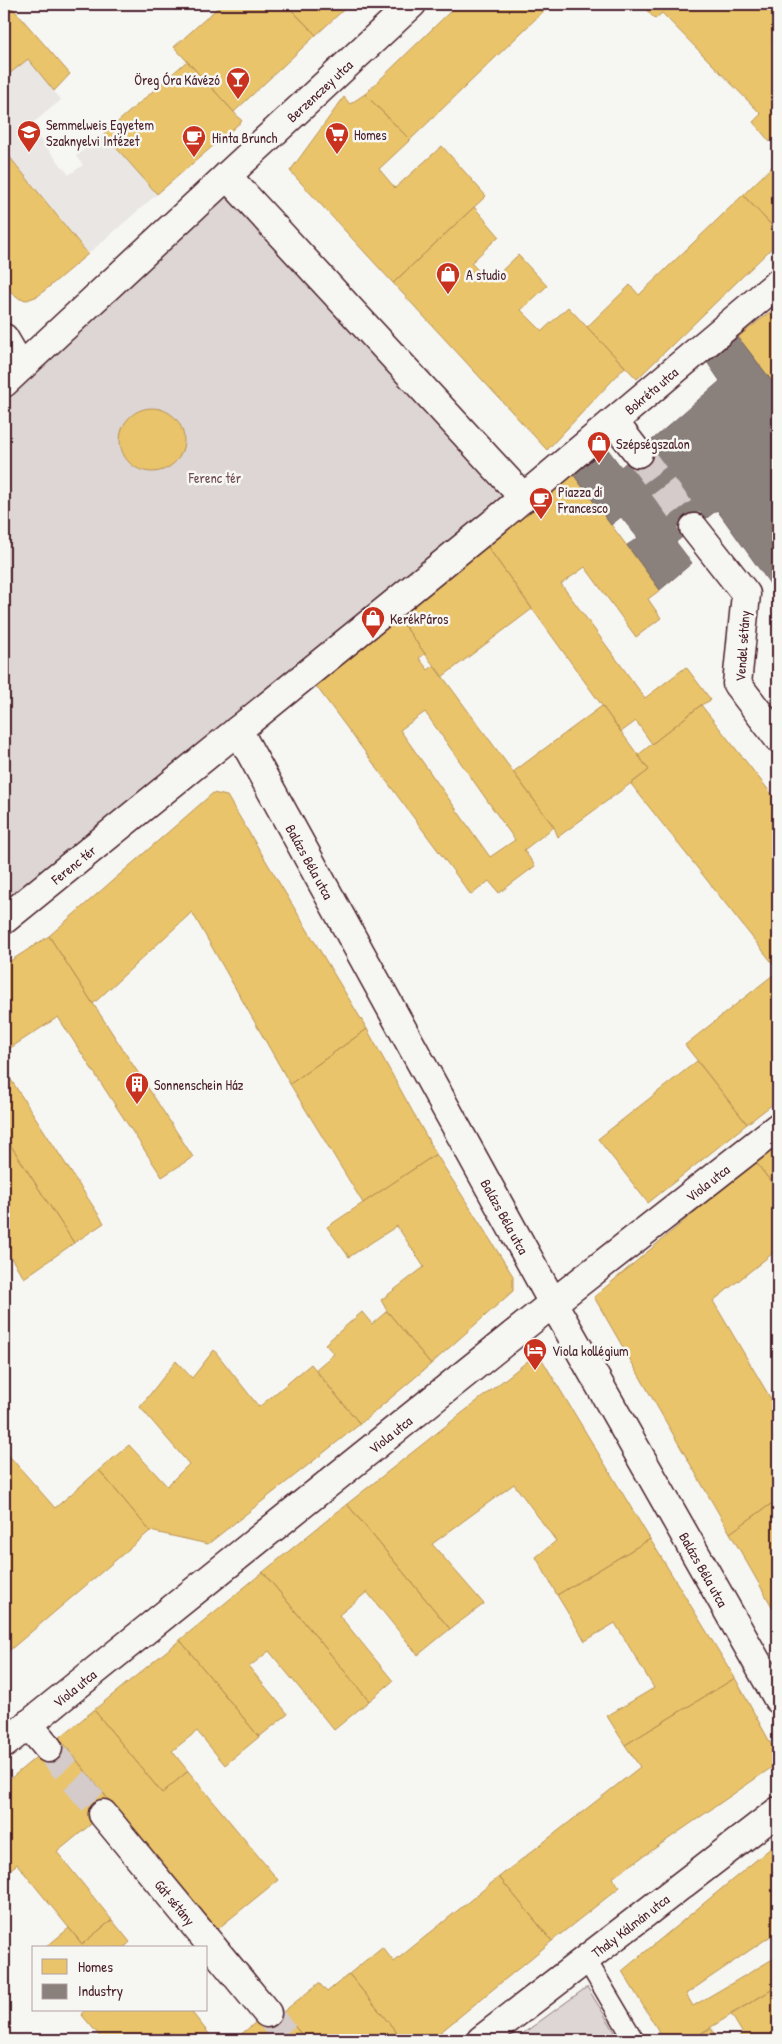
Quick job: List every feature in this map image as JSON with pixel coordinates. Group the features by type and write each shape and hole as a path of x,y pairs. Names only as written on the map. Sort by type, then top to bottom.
{"street":[{"name":"Berzenczey utca","path":"227,176 412,4"},
{"path":"12,375 227,176 524,498"},
{"name":"Bokréta utca","path":"524,498 778,283"},
{"path":"4,338 12,375"},
{"path":"614,422 638,453"},
{"name":"Ferenc tér","path":"6,913 238,730 524,498"},
{"name":"Vendel sétány","path":"694,528 746,594 737,684 778,738"},
{"name":"Balázs Béla utca","path":"238,730 553,1303 778,1699"},
{"name":"Viola utca","path":"4,1744 553,1303 778,1127"},
{"path":"28,1724 48,1748"},
{"name":"Thaly Kálmán utca","path":"481,2040 778,1811"},
{"name":"Gát sétány","path":"103,1814 267,2013"}],"lane":[{"path":"586,1959 634,2040"}],"shaded area":[{"name":"Semmelweis Egyetem Szaknyelvi Intézet","path":"28,59 61,100 29,126 69,175 83,165 76,156 104,134 157,194 88,254 4,150 4,78"}],"green space":[{"name":"Ferenc tér","path":"227,176 524,498 4,905 4,383"},
{"path":"587,1987 620,2040 514,2040"}],"building: Homes":[{"path":"4,4 9,4 70,74 54,91 28,59 4,78"},
{"path":"222,4 286,4 316,35 234,112 174,47"},
{"path":"286,4 350,4 316,35"},
{"path":"458,4 551,4 410,140 365,94"},
{"path":"641,4 771,4 778,11 778,33 771,40 778,48 778,134 770,142 753,122 761,114 662,13 655,19"},
{"path":"187,61 242,121 157,194 104,134"},
{"path":"365,94 410,140 379,169 395,188 442,146 486,196 393,283 290,171 344,97 350,104"},
{"path":"4,150 88,254 38,296 27,300 20,299 11,292 4,281"},
{"path":"778,161 778,232 743,195"},
{"path":"743,195 778,232 778,242 637,379 587,327 630,285 639,295"},
{"path":"474,207 499,236 471,263 490,282 518,255 547,286 521,310 542,331 568,307 625,367 547,450 393,283"},
{"path":"778,306 778,389 738,337"},
{"path":"152,408 164,410 175,417 182,428 184,440 182,452 175,463 164,470 152,472 140,470 129,463 122,452 120,440 122,428 129,417 140,410"},
{"path":"573,474 660,590 648,599 661,618 636,637 585,567 561,584 645,698 686,667 711,700 701,705 652,744 636,721 621,732 487,546"},
{"path":"487,546 532,609 442,677 399,618"},
{"path":"399,618 425,654 419,658 428,670 434,665 554,827 524,850 535,866 499,893 489,881 471,895 316,686","holes":["425,712 515,840 490,857 400,730"]},
{"path":"701,705 778,802 778,970 631,784 649,770 638,755"},
{"path":"602,706 649,770 558,837 554,827 513,772"},
{"path":"213,793 227,796 367,1029 290,1084 192,912 93,1004 49,936"},
{"name":"Sonnenschein Ház","path":"49,936 193,1157 162,1177 58,1017 4,1052 4,965"},
{"path":"778,971 778,1100 747,1124 685,1045"},
{"path":"367,1029 436,1154 363,1203 290,1084"},
{"path":"697,1061 747,1124 648,1203 598,1139"},
{"path":"4,1069 104,1223 74,1243 4,1135"},
{"path":"4,1135 74,1243 24,1278 4,1247"},
{"path":"778,1143 778,1191 755,1161"},
{"path":"436,1154 513,1276 513,1291 431,1364 387,1311 381,1300 424,1267 397,1226 349,1257 327,1227"},
{"path":"755,1161 778,1191 778,1249 713,1301 778,1411 778,1499 730,1533 594,1297"},
{"path":"387,1311 431,1364 360,1424 315,1370 334,1354 325,1344 362,1312 372,1324"},
{"path":"214,1350 259,1407 311,1364 360,1424 208,1544 150,1531 99,1470 129,1445 167,1486 189,1464 140,1407 176,1361 192,1378"},
{"path":"538,1353 650,1539 557,1595 536,1557 556,1541 514,1484 432,1544 484,1604 450,1629 347,1504"},
{"path":"4,1450 55,1508 99,1470 150,1531 4,1655"},
{"path":"778,1499 778,1617 730,1533"},
{"path":"347,1504 450,1629 418,1655 367,1592 339,1615 393,1681 369,1701 263,1572"},
{"path":"650,1539 735,1678 625,1745 607,1716 654,1688 615,1623 585,1641 557,1595"},
{"path":"263,1572 369,1701 334,1730 269,1651 249,1667 288,1714 259,1737 180,1640"},
{"path":"180,1640 259,1737 225,1765 197,1731 172,1751 188,1771 162,1793 94,1710"},
{"path":"735,1678 778,1757 778,1763 612,1878 620,1887 552,1941 499,1877 640,1767 625,1745"},
{"path":"94,1710 162,1793 188,1771 278,1880 215,1931 59,1738"},
{"path":"59,1738 113,1806 57,1852 112,1920 82,1944 17,1864 10,1870 4,1862 4,1784"},
{"path":"778,1842 778,1931 686,1994 693,2006 778,1956 778,1986 690,2040 664,2040 622,1971"},
{"path":"499,1877 552,1941 431,2040 403,2040 349,1974 382,1947 394,1962"},
{"path":"112,1920 130,1942 126,1946 47,1946 69,1928 82,1944"},
{"path":"349,1974 402,2039 306,2040 283,2012 319,1983 327,1992"},
{"path":"778,1986 778,2040 733,2040 743,2034 731,2014"},
{"path":"277,2005 306,2040 234,2040"},
{"path":"83,2012 192,2012 214,2040 103,2040 81,2014"},
{"path":"711,2028 718,2040 690,2040"}],"building: Industry":[{"path":"738,337 778,389 778,423 770,430 778,442 778,595 717,510 676,542 692,563 660,590 627,545 638,538 621,517 611,525 573,474 606,447 621,467 720,381 707,362"}],"tunnel":[{"path":"638,453 694,528"},
{"path":"48,1748 103,1814"},
{"path":"267,2013 289,2040"}],"place":[{"name":"Öreg Óra Kávézó","path":"238,100"},
{"name":"Semmelweis Egyetem Szaknyelvi Intézet","path":"29,153"},
{"name":"Homes","path":"337,155"},
{"name":"Hinta Brunch","path":"194,158"},
{"name":"A studio","path":"448,295"},
{"name":"Szépségszalon","path":"599,464"},
{"name":"Piazza di Francesco","path":"541,520"},
{"name":"KerékPáros","path":"373,639"},
{"name":"Sonnenschein Ház","path":"137,1105"},
{"name":"Viola kollégium","path":"535,1371"}]}
